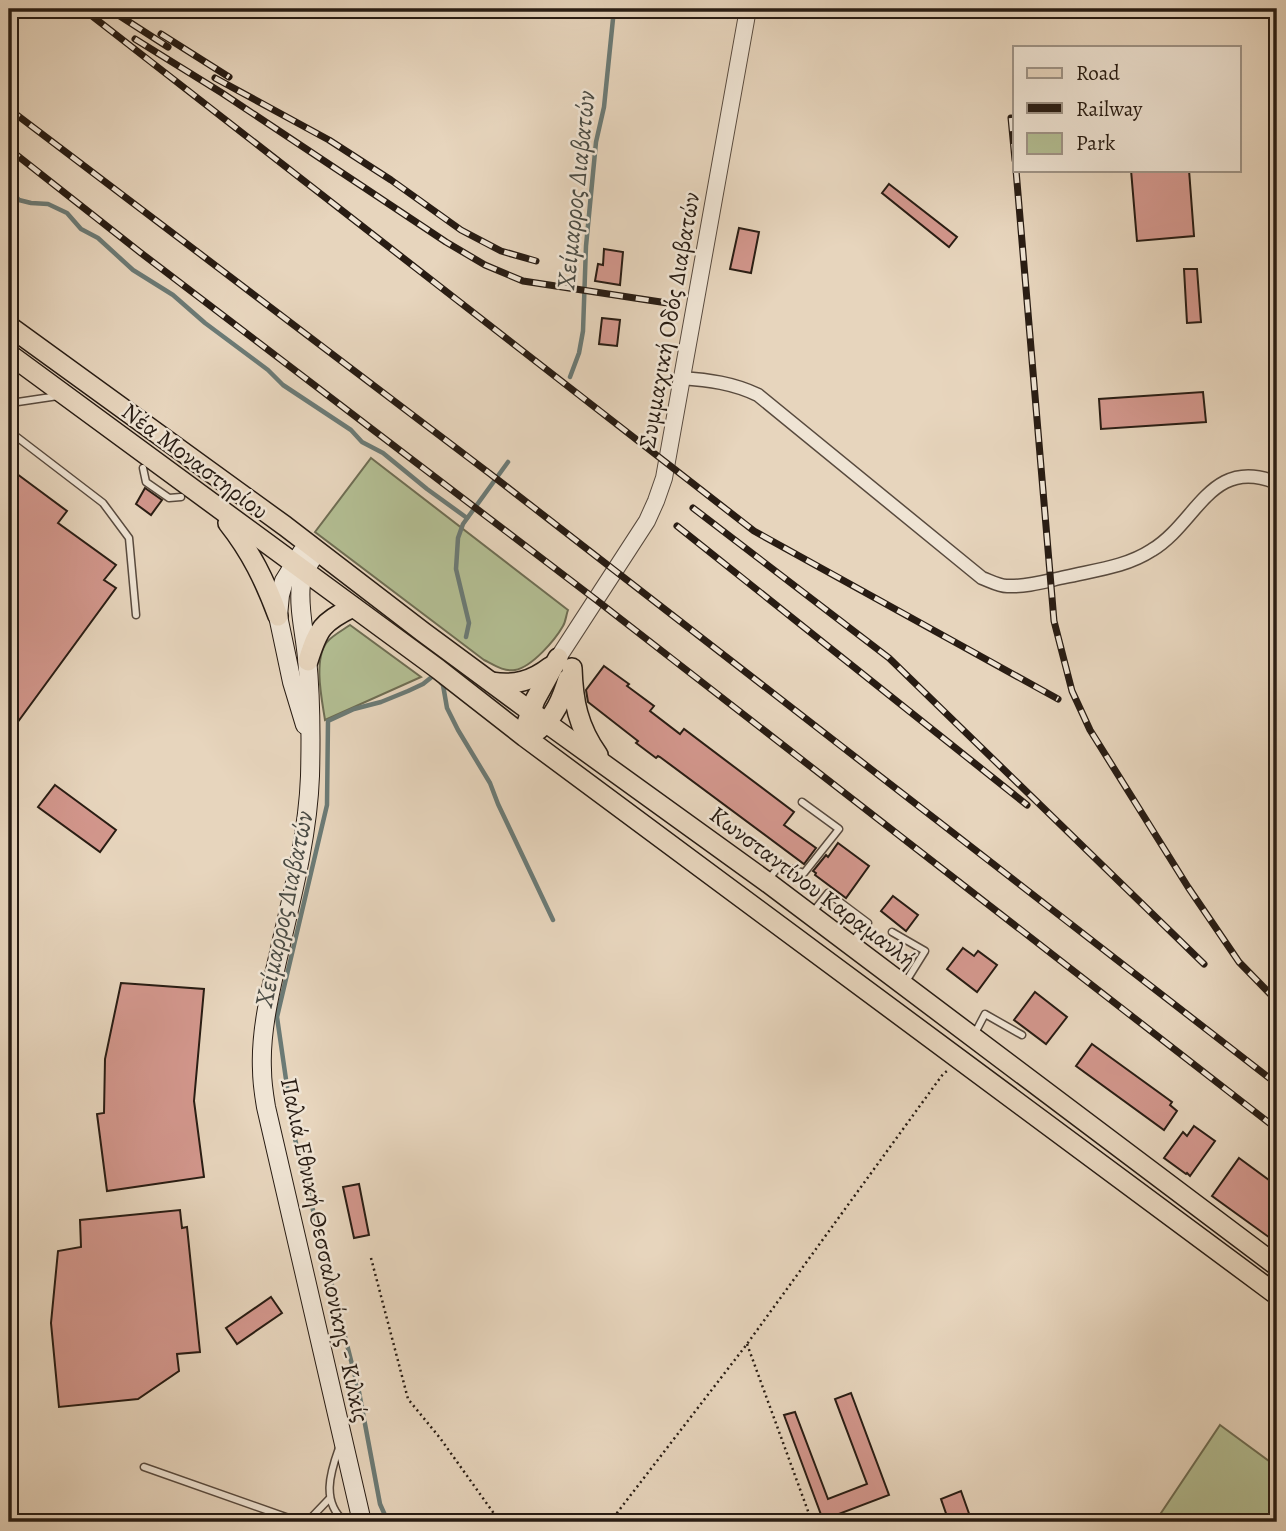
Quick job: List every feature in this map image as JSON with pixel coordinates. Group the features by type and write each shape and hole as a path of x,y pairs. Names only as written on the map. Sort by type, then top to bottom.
{"main road":[{"name":"Νέα Μοναστηρίου","path":"9,326 313,547"},
{"name":"Νέα Μοναστηρίου","path":"9,355 352,607"},
{"path":"214,506 258,568 278,616"},
{"name":"Παλιά Εθνική Θεσσαλονίκης - Κιλκίς","path":"309,738 292,682 278,616 282,586 313,547"},
{"name":"Κωνσταντίνου Καραμανλή","path":"313,547 530,711 767,882 1277,1266"},
{"name":"Παλιά Εθνική Θεσσαλονίκης - Κιλκίς","path":"299,567 308,661 310,774 294,886 267,1013 262,1071 266,1107 362,1522"},
{"name":"Κωνσταντίνου Καραμανλή","path":"352,607 1277,1295"},
{"path":"308,661 322,627 352,607"},
{"path":"492,682 504,684 528,680 565,663"},
{"path":"525,737 530,711 541,687 565,663"},
{"path":"525,737 547,723 560,703 565,663"},
{"path":"565,663 585,733 607,767"}],"street":[{"name":"Συμμαχική Οδός Διαβατών","path":"565,663 583,619 656,502 667,464 748,9"},
{"path":"681,378 718,381 742,387 758,395 982,578 1004,586 1025,586 1126,564 1153,550 1172,534 1188,513 1209,493 1228,481 1250,475 1277,483"}],"lane":[{"path":"9,355 10,406 65,395"},
{"path":"9,430 103,503 129,537 136,615"},
{"path":"143,468 146,482 169,498 181,497"},
{"path":"767,882 780,865 804,873 839,829 802,802"},
{"path":"811,915 828,893 868,923 850,945"},
{"path":"892,932 925,951 904,985"},
{"path":"973,1037 985,1014 1022,1035"},
{"path":"341,1439 331,1472 330,1499 333,1509 345,1522"},
{"path":"144,1467 300,1522"},
{"path":"307,1522 330,1499"}],"path":[{"path":"610,1522 747,1344 943,1074 961,1060"},
{"path":"371,1258 408,1398 500,1522"},
{"path":"747,1344 812,1522"}],"green space":[{"path":"371,458 568,610 559,632 529,664 515,670 507,670 484,660 315,532"},
{"path":"350,625 421,677 325,720 320,659 329,639"},
{"path":"1220,1425 1277,1467 1277,1522 1155,1522"}],"building":[{"path":"1131,172 1189,172 1194,236 1137,241"},
{"path":"889,184 957,237 949,247 882,193"},
{"path":"739,228 759,232 751,273 730,269"},
{"path":"604,249 623,252 620,285 595,281 598,264 603,265"},
{"path":"1184,269 1197,269 1201,322 1187,323"},
{"path":"602,318 620,320 617,346 599,344"},
{"path":"1203,392 1206,422 1101,429 1099,399"},
{"path":"9,468 67,511 58,523 116,565 104,580 116,588 9,734"},
{"path":"145,488 162,500 151,515 136,504"},
{"path":"604,666 654,706 650,711 680,734 684,729 794,812 784,825 816,848 804,864 660,757 656,758 636,743 638,741 588,702 586,690"},
{"path":"55,785 116,830 100,852 38,807"},
{"path":"838,843 869,866 846,898 813,871"},
{"path":"893,896 918,915 906,931 881,911"},
{"path":"963,948 974,956 978,951 997,965 977,992 947,969"},
{"path":"121,983 204,989 194,1101 204,1177 107,1191 97,1114 104,1113 105,1059"},
{"path":"1035,992 1067,1017 1046,1044 1014,1020"},
{"path":"1092,1044 1172,1102 1170,1105 1177,1111 1164,1130 1076,1066"},
{"path":"1194,1126 1215,1141 1190,1176 1164,1158 1183,1132 1187,1136"},
{"path":"1239,1158 1277,1186 1277,1243 1212,1196"},
{"path":"359,1184 369,1235 354,1238 343,1187"},
{"path":"180,1210 182,1228 187,1227 200,1352 177,1354 179,1371 138,1399 59,1407 51,1323 58,1251 81,1247 80,1220"},
{"path":"271,1297 282,1313 237,1344 226,1328"},
{"path":"851,1393 889,1495 823,1520 784,1415 795,1412 828,1499 867,1484 835,1399"},
{"path":"961,1491 972,1522 949,1522 941,1499"}],"waterway":[{"name":"Χείμαρρος Διαβατών","path":"570,377 579,353 583,331 586,246 596,142 604,107 614,9"},
{"path":"9,191 19,200 48,204 67,213 81,229 98,238 133,270 173,295 205,323 268,370 283,385 351,430 362,442 383,453 467,518"},
{"name":"Χείμαρρος Διαβατών","path":"466,637 469,623 456,569 458,538 463,524 508,462"},
{"name":"Χείμαρρος Διαβατών","path":"388,1522 380,1504 359,1392 294,1135 277,1017 327,805 328,721 354,709 408,691 435,677"},
{"name":"Χείμαρρος Διαβατών","path":"441,683 447,708 490,783 553,920"}],"railway":[{"path":"83,9 754,531 1058,699"},
{"path":"109,9 168,47"},
{"path":"161,34 229,77"},
{"path":"135,39 485,265 523,281 674,304"},
{"path":"215,78 329,140 461,230 501,251 536,261"},
{"path":"9,109 489,473 1277,1084"},
{"path":"1011,118 1013,139"},
{"path":"9,149 595,599 1277,1129"},
{"path":"1016,172 1054,621 1072,691 1090,730 1188,887 1239,962 1277,1001"},
{"path":"693,508 889,658 1204,964"},
{"path":"677,526 1027,805"}]}
